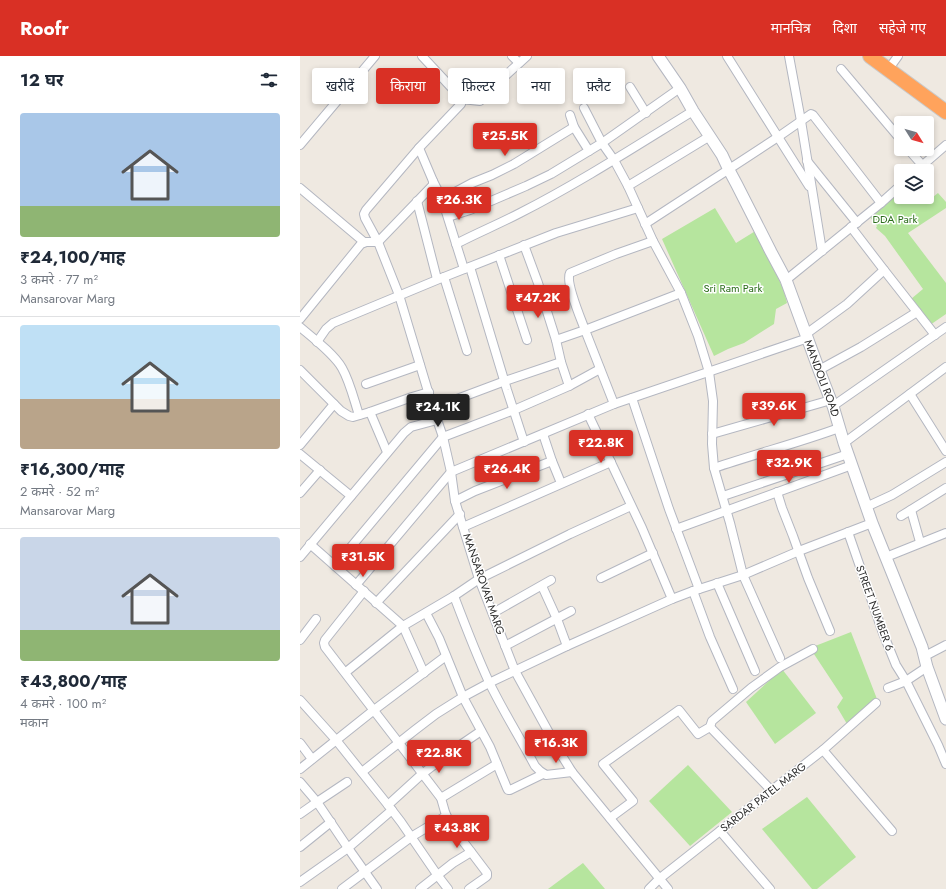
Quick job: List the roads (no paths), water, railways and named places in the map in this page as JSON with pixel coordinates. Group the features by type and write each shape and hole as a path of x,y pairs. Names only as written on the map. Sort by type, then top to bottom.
{"highway":[{"path":"870,56 946,112"},
{"path":"892,58 946,102"}],"street":[{"path":"300,145 375,56"},
{"path":"422,56 448,84"},
{"path":"512,56 518,63"},
{"path":"509,72 526,56"},
{"name":"MANDOLI ROAD","path":"658,56 722,155 728,170 786,280 832,403 866,507 922,647 946,719"},
{"path":"727,56 811,188"},
{"path":"789,56 822,251"},
{"path":"841,70 894,132"},
{"path":"630,87 646,113"},
{"path":"448,217 470,210 551,174 602,143 680,88"},
{"path":"461,104 419,148 442,199 456,244 467,268 486,322 524,442"},
{"path":"584,108 602,143 614,160 628,186 653,241 681,293 698,336 709,372 713,401 712,444 714,468 723,496 743,575 780,658"},
{"path":"456,244 519,214 614,160 693,111"},
{"path":"645,224 778,138 810,114 813,115 881,203"},
{"path":"570,116 574,127 589,151"},
{"path":"442,199 472,183 514,164 574,127"},
{"path":"628,186 710,136"},
{"name":"MANSAROVAR MARG","path":"419,148 364,214 378,242 399,295 443,437 451,472 455,501 480,579 515,671 559,751 572,772 668,889"},
{"path":"925,164 944,150"},
{"path":"807,161 854,225 884,270 935,335"},
{"path":"300,188 364,242 378,242 432,186 434,183 433,181"},
{"path":"786,280 894,191"},
{"path":"417,202 440,278 468,352"},
{"path":"317,342 329,325 399,295 556,233 638,208"},
{"path":"614,404 573,298 568,274 610,256 653,241"},
{"path":"300,319 364,242"},
{"path":"524,245 538,283 569,386"},
{"path":"499,255 527,340"},
{"path":"356,585 451,472 614,404 709,372 807,336 864,290 884,270"},
{"path":"556,340 681,293"},
{"path":"819,370 861,347 917,312"},
{"path":"300,327 336,360 342,368 359,415"},
{"path":"712,434 832,403 946,328"},
{"path":"433,408 561,362"},
{"path":"366,384 420,365"},
{"path":"844,443 946,367"},
{"path":"335,566 443,437 514,410 569,386 600,369"},
{"path":"300,370 341,411 350,416 370,412 429,392"},
{"path":"910,394 946,451"},
{"path":"632,398 696,590 710,637 733,689"},
{"path":"300,445 334,404"},
{"path":"370,412 388,452"},
{"path":"588,414 642,528 672,600"},
{"path":"300,557 404,433 411,427 437,420"},
{"path":"714,468 839,428"},
{"path":"543,434 552,461 562,483"},
{"path":"300,454 351,496"},
{"path":"723,496 848,454"},
{"path":"455,501 552,461"},
{"path":"463,526 611,462"},
{"path":"866,507 892,495 946,462"},
{"path":"676,529 852,466"},
{"path":"300,493 320,470"},
{"path":"901,516 946,488"},
{"path":"777,492 808,578 830,631"},
{"path":"346,672 403,626 480,579 570,534 631,506"},
{"path":"911,510 920,542"},
{"path":"376,602 460,514"},
{"path":"362,772 436,714 489,682 567,646 696,590 743,575 799,551 872,523"},
{"name":"STREET NUMBER 6","path":"848,532 883,633 896,665 906,681 946,764"},
{"path":"886,557 920,542 946,533"},
{"path":"310,544 403,626 424,673"},
{"path":"600,578 653,553"},
{"path":"493,613 551,580"},
{"path":"717,583 755,671"},
{"path":"542,586 567,646"},
{"path":"364,591 324,643 326,648 346,672 398,743 441,798 446,816 488,875 468,889"},
{"path":"454,596 471,642 489,682 535,766 543,774"},
{"path":"505,646 571,612"},
{"path":"426,613 463,697 490,747 507,788 509,790 543,774 546,775 572,772"},
{"path":"300,640 316,619"},
{"path":"888,688 906,681 946,645"},
{"path":"610,818 633,801 603,764 679,710 698,734 710,727 712,721 780,666 813,649"},
{"path":"300,769 374,710 446,656"},
{"path":"300,700 336,740 390,807 448,889"},
{"name":"SARDAR PATEL MARG","path":"649,889 659,879 823,750 876,703"},
{"path":"710,727 772,790"},
{"path":"300,882 348,848 422,774 481,731"},
{"path":"300,743 312,759"},
{"path":"823,750 892,831"},
{"path":"441,798 497,764"},
{"path":"300,782 317,802 378,889"},
{"path":"300,814 347,782"},
{"path":"342,889 411,837 446,816"},
{"path":"300,847 331,822"},
{"path":"720,831 770,889"},
{"path":"420,889 471,852"}],"park label":[{"name":"DDA Park","path":"895,219"},
{"name":"Sri Ram Park","path":"733,288"}]}
